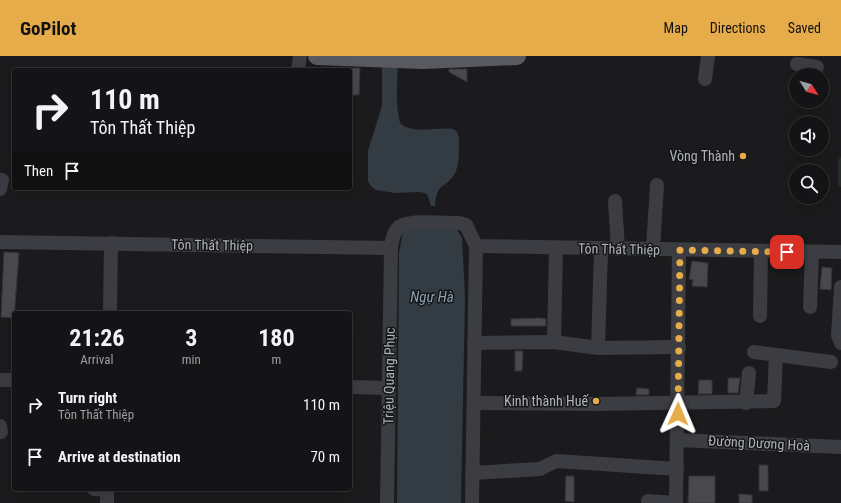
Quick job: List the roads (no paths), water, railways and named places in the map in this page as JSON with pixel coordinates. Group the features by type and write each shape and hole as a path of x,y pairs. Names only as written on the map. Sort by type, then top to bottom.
{"main road":[{"path":"317,56 423,60 517,56"}],"street":[{"path":"298,68 300,56"},
{"path":"705,79 708,56"},
{"path":"797,64 817,67"},
{"path":"653,250 657,185"},
{"path":"615,201 618,249"},
{"path":"391,248 394,236 399,228 408,223 459,223 466,225 476,246 472,503"},
{"name":"Tôn Thất Thiệp","path":"0,242 391,248"},
{"path":"110,311 112,243"},
{"name":"Tôn Thất Thiệp","path":"476,246 601,250 841,252"},
{"name":"Triệu Quang Phục","path":"387,503 391,248"},
{"path":"554,342 556,249"},
{"path":"598,348 601,250"},
{"path":"648,501 676,503 680,250"},
{"path":"760,316 761,251"},
{"path":"810,307 812,252"},
{"path":"841,287 838,335 841,343"},
{"path":"474,343 554,342 598,348 679,346"},
{"path":"754,352 831,362"},
{"path":"474,403 596,404 678,402 746,403 774,401 776,355"},
{"path":"746,403 749,373"},
{"path":"0,380 12,380"},
{"path":"352,387 389,388"},
{"name":"Đường Dương Hoà","path":"678,440 841,447"},
{"path":"472,473 540,469 556,461 677,469"}],"water":[{"path":"382,56 398,56 397,103 399,119 402,125 418,130 453,129 457,132 459,137 459,156 456,171 450,180 439,189 435,206 431,206 428,196 425,193 395,193 376,190 368,181 368,151 382,106"},
{"name":"Ngự Hà","path":"409,227 453,228 458,231 462,238 465,296 461,503 397,503 399,253 403,231"}],"place":[{"name":"Vòng Thành","path":"743,156"},
{"name":"Kinh thành Huế","path":"596,401"}]}
